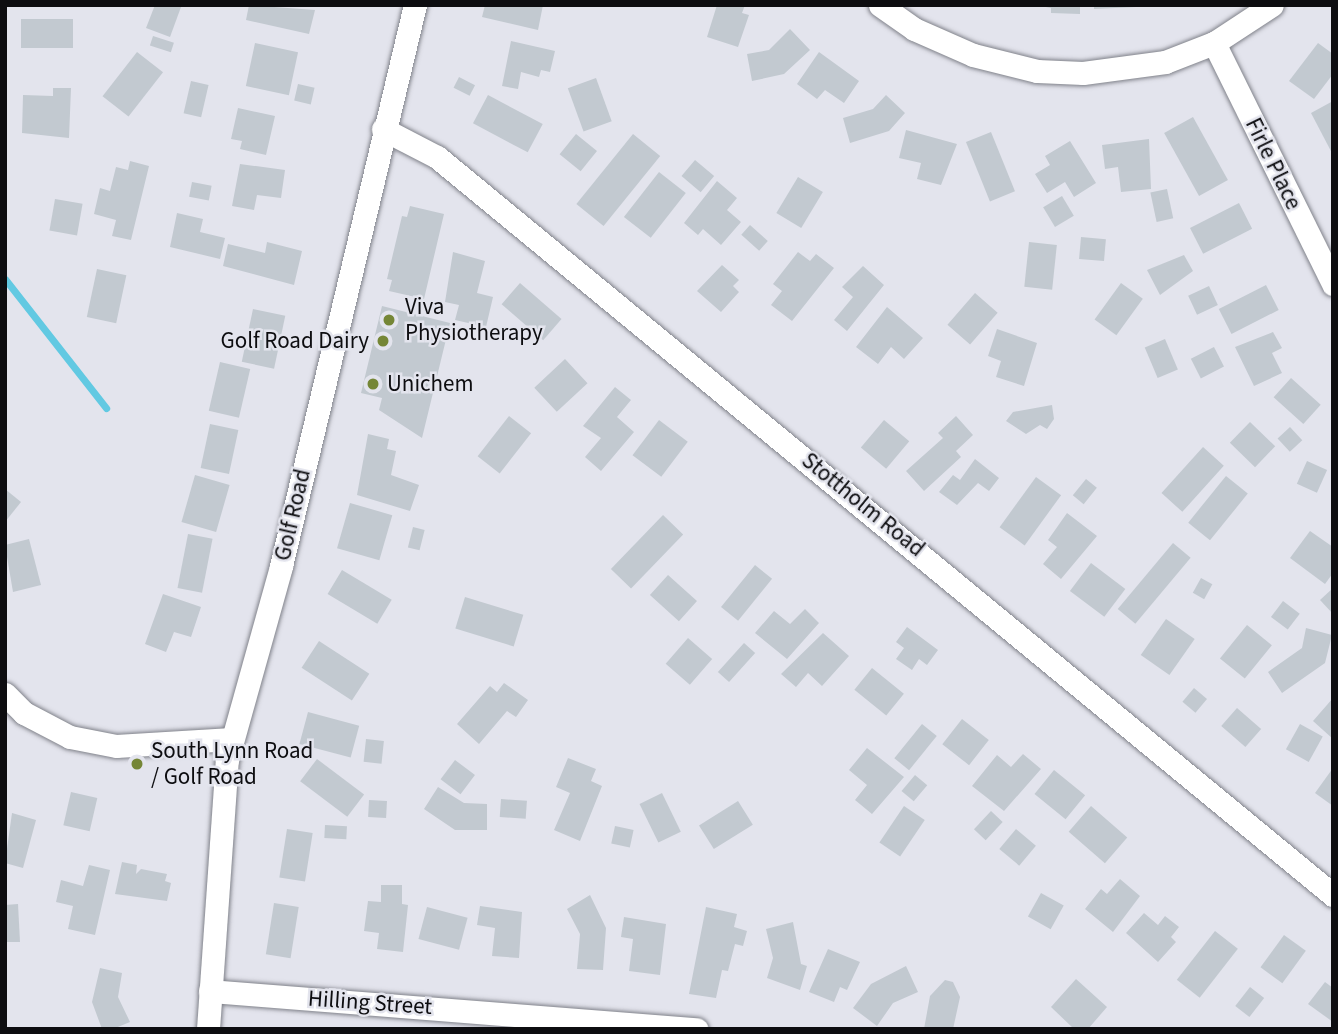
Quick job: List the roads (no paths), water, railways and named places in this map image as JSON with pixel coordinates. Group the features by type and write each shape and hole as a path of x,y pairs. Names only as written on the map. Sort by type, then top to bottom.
{"street":[{"name":"Golf Road","path":"208,1029 221,800 232,739 278,578 383,129 415,5"},
{"path":"880,5 914,29 974,55 1037,71 1083,73 1153,64 1214,43 1272,5"},
{"name":"Firle Place","path":"1214,43 1333,284"},
{"name":"Stottholm Road","path":"383,129 437,156 1333,895"},
{"path":"5,694 24,713 70,737 128,748 232,739"},
{"name":"Hilling Street","path":"210,991 696,1029"}],"waterway":[{"path":"5,279 106,408"}],"place":[{"name":"Viva Physiotherapy","path":"389,320"},
{"name":"Golf Road Dairy","path":"383,341"},
{"name":"Unichem","path":"373,384"},
{"name":"South Lynn Road / Golf Road","path":"137,764"}]}
